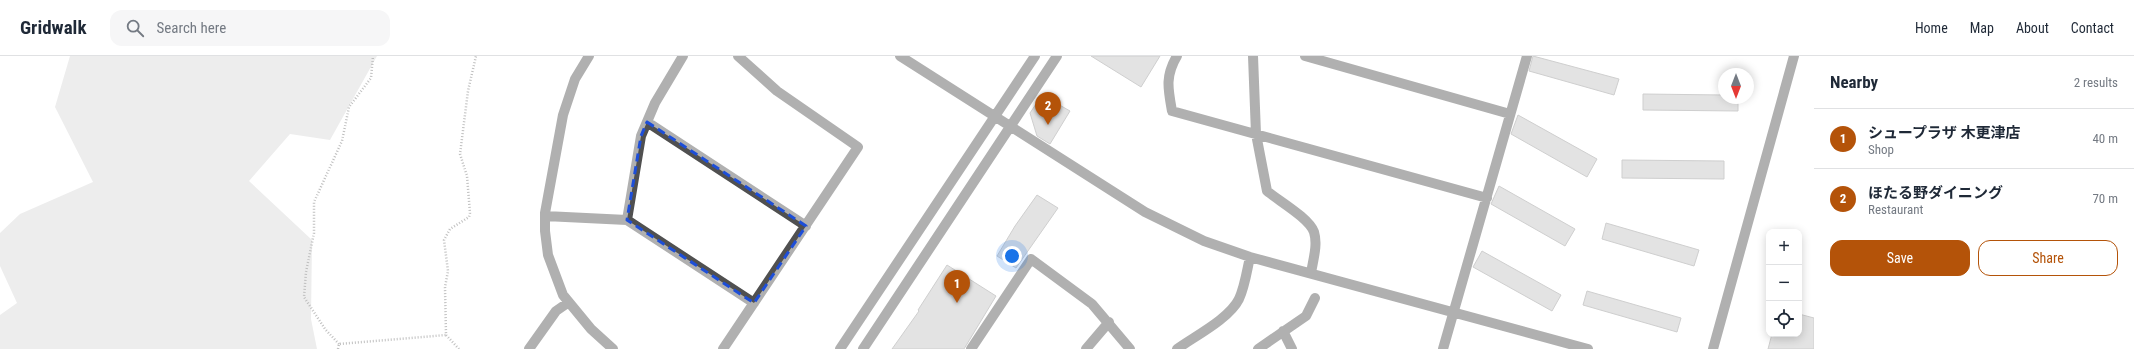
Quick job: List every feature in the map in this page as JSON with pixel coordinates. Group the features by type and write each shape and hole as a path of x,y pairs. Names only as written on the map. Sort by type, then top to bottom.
{"street":[{"path":"589,56 575,79 563,115 545,216 548,255 556,280 563,295 591,329 613,349"},
{"path":"627,220 641,136 655,103 683,56"},
{"path":"723,349 858,147 777,91 738,56"},
{"path":"900,56 1145,212 1204,242 1250,257 1588,349"},
{"path":"840,349 1035,56"},
{"path":"863,349 1056,56"},
{"path":"1177,56 1170,67 1167,86 1172,111 1487,198"},
{"path":"1253,56 1256,134 1267,191 1306,221 1314,232 1315,246 1311,273"},
{"path":"1305,56 1510,114"},
{"path":"1444,349 1527,56"},
{"path":"1713,349 1794,56"},
{"path":"647,122 806,226"},
{"path":"545,216 627,220 754,303"},
{"path":"1177,349 1234,307 1240,297 1250,257"},
{"path":"971,349 1031,259 1092,304 1109,322 1130,349"},
{"path":"1258,349 1283,330 1306,316 1315,298"},
{"path":"529,349 556,311 569,302"},
{"path":"1086,349 1109,322"},
{"path":"1283,330 1292,349"}],"path":[{"path":"339,344 325,329 304,297 306,272 314,233 314,202 342,141 349,107 371,78 373,56"},
{"path":"459,349 446,335 445,287 448,271 444,240 450,228 469,217 470,213 467,176 460,154 468,91 476,56"},
{"path":"339,344 446,335"},
{"path":"338,349 339,344"}],"highlighted area":[{"path":"647,122 806,226 754,303 627,220 641,136"}],"shaded area":[{"path":"70,56 377,56 330,140 290,134 249,181 312,240 311,319 317,349 0,349 0,315 17,303 0,266 0,233 20,214 93,182 55,107"}],"building":[{"path":"1091,56 1160,56 1141,87"},
{"path":"1533,56 1619,79 1614,95 1529,71"},
{"path":"1643,94 1718,95 1718,104 1738,104 1738,111 1643,110"},
{"path":"1042,95 1070,111 1050,144 1037,136 1030,113"},
{"path":"1518,115 1597,159 1587,177 1511,134"},
{"path":"1622,160 1724,161 1724,179 1622,178"},
{"path":"1499,186 1575,229 1565,246 1491,204"},
{"path":"1037,195 1058,208 1016,268 997,256 1015,226"},
{"path":"1606,223 1699,250 1694,266 1602,239"},
{"path":"1482,251 1561,295 1552,311 1473,267"},
{"path":"947,265 996,296 964,349 892,349 919,311 918,310"},
{"path":"1587,291 1681,318 1677,332 1583,305"},
{"path":"1802,315 1814,318 1814,349 1768,349 1771,337 1802,337"}],"place":[{"name":"ほたる野ダイニング","path":"1048,125"},
{"name":"シュープラザ 木更津店","path":"957,303"}]}
